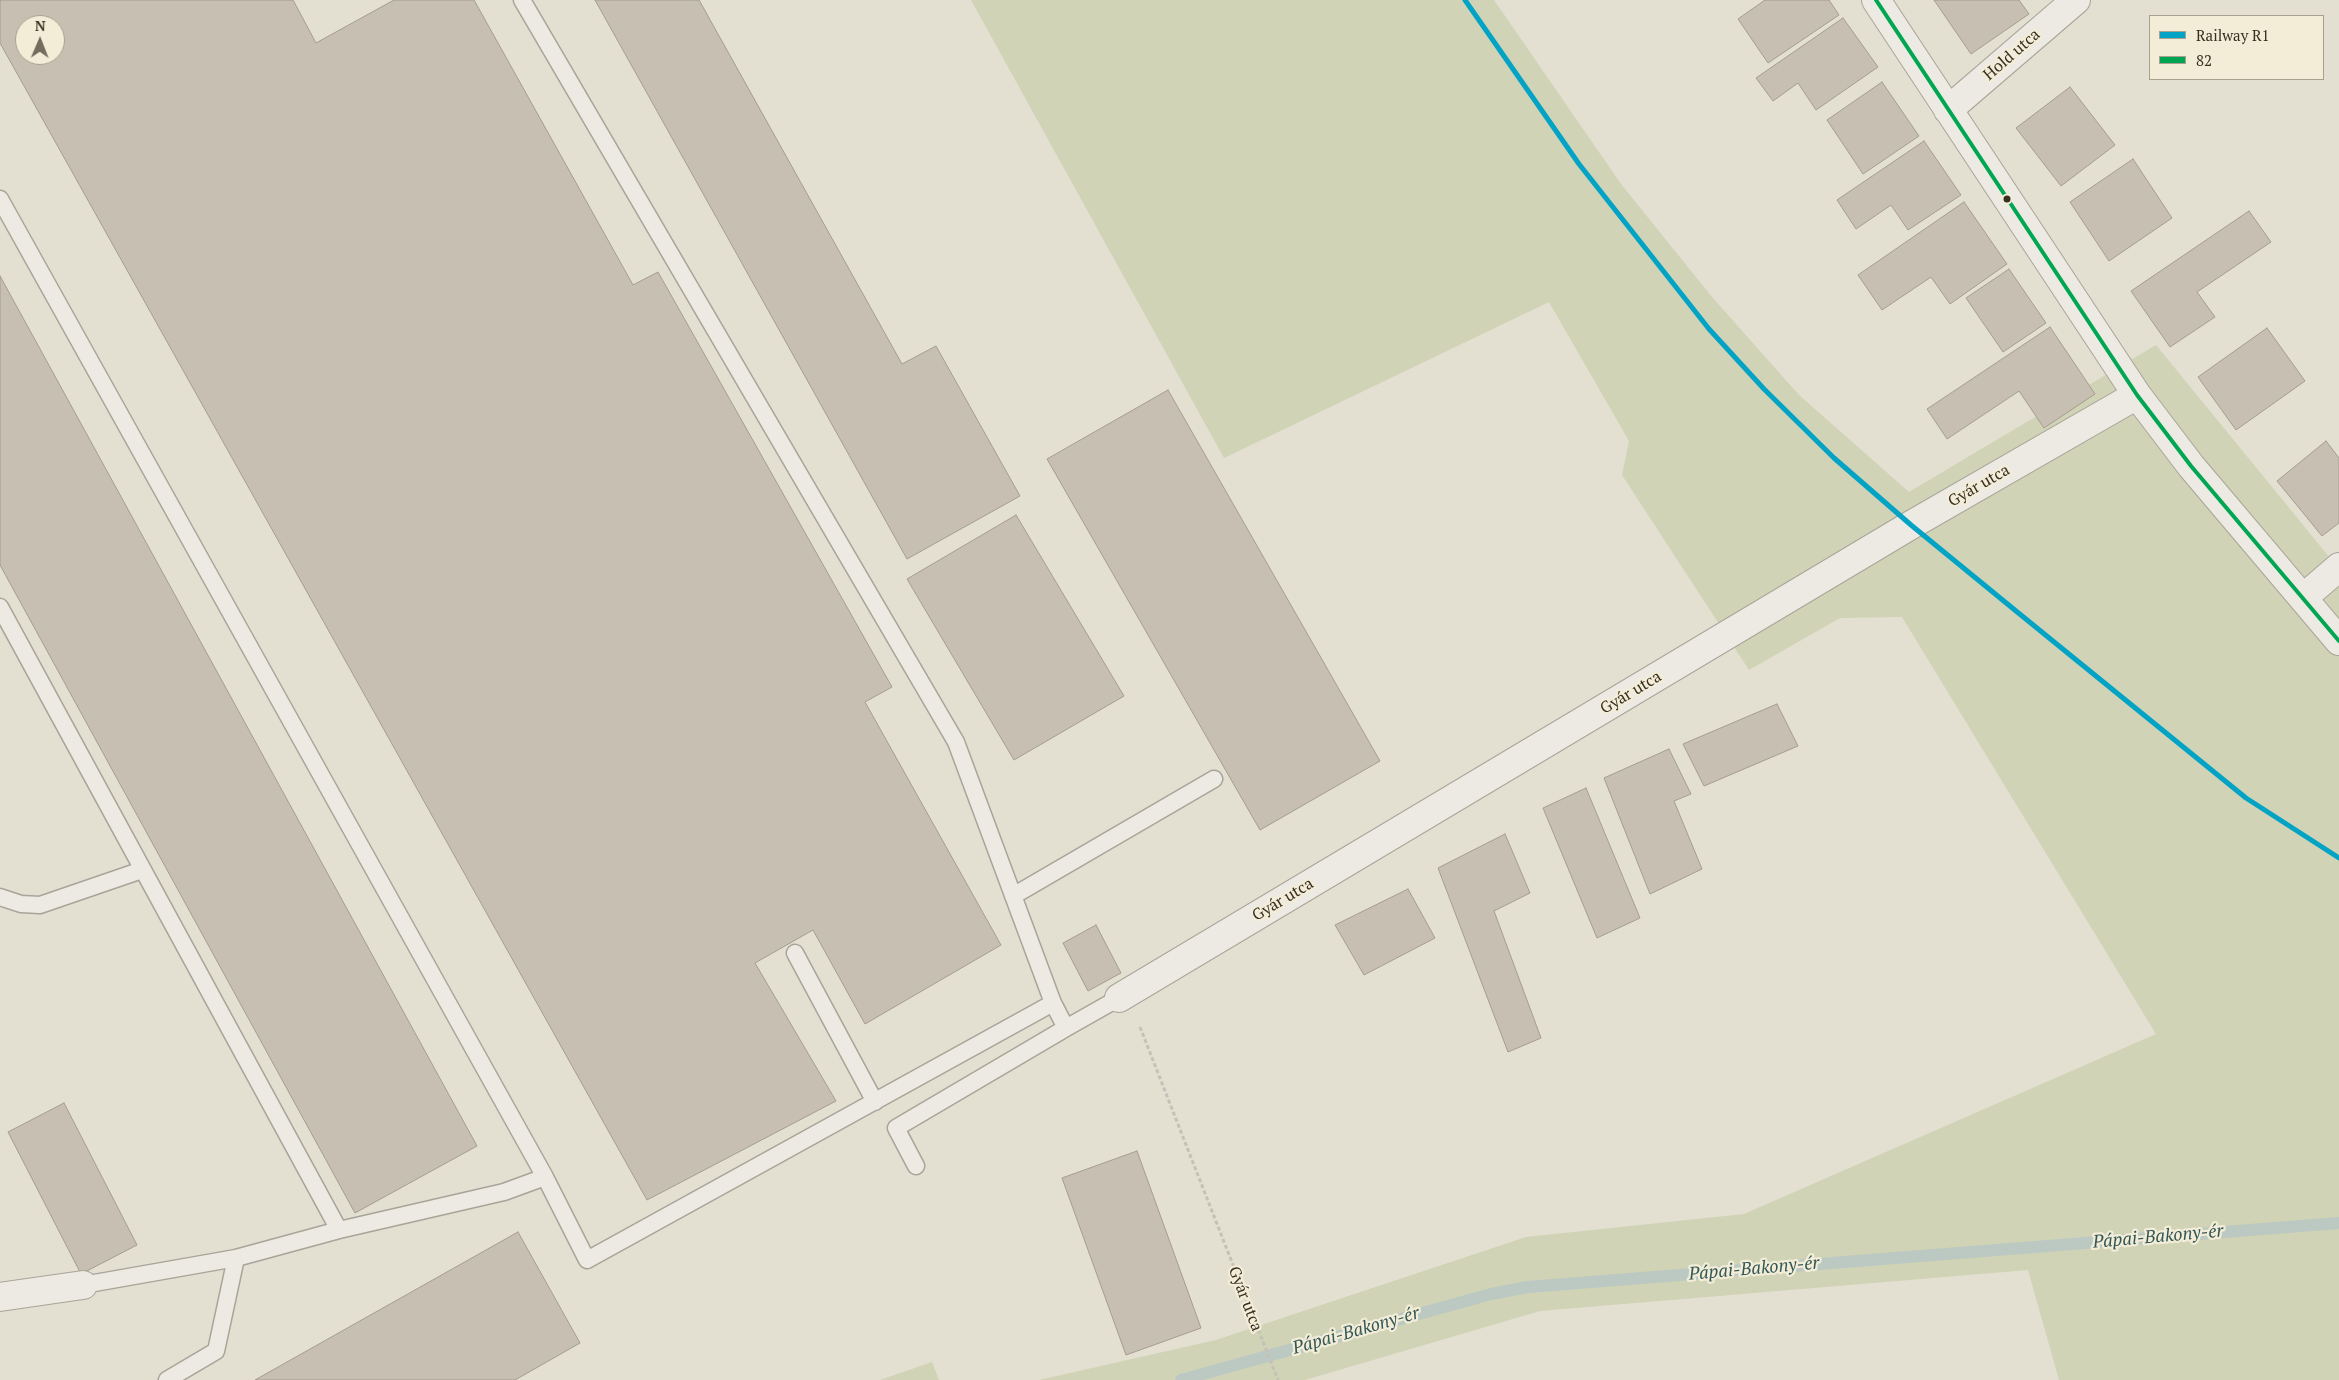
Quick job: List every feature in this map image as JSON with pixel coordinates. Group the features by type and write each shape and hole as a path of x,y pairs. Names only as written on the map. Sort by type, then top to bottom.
{"street":[{"path":"1876,0 2137,395 2191,466 2339,640"},
{"name":"Hold utca","path":"1948,110 2076,0"},
{"name":"Gyár utca","path":"1123,996 1911,525 2137,395"},
{"path":"2303,598 2339,567"},
{"path":"0,1297 83,1285"}],"lane":[{"path":"522,0 956,742 1054,1003 1066,1028"},
{"path":"0,199 545,1177 587,1260 1054,1003"},
{"path":"0,607 339,1230"},
{"path":"1014,896 1214,779"},
{"path":"0,898 21,904 40,905 142,870"},
{"path":"795,953 875,1102"},
{"path":"916,1166 896,1128 1123,996"},
{"path":"83,1285 236,1258 339,1230 504,1192 545,1177"},
{"path":"167,1380 216,1351 236,1258"}],"path":[{"name":"Gyár utca","path":"1123,996 1278,1380"}],"green space":[{"path":"971,0 1494,0 1621,184 1712,297 1799,395 1909,492 2156,345 2339,569 2339,1380 2059,1380 2028,1270 1540,1311 1305,1380 1039,1380 1216,1340 1526,1237 1744,1214 2156,1034 1902,617 1840,618 1749,670 1622,475 1629,441 1549,302 1224,458"},
{"path":"932,1362 939,1380 880,1380"}],"building":[{"path":"0,0 293,0 316,43 394,0 474,0 633,285 658,272 892,687 865,702 1001,945 865,1024 813,930 755,963 836,1101 647,1200 0,43"},
{"path":"595,0 699,0 902,364 936,346 1020,496 907,559"},
{"path":"1765,0 1829,0 1839,15 1768,63 1738,19"},
{"path":"1934,0 2019,0 2029,14 1971,54"},
{"path":"1843,18 1878,67 1816,110 1798,83 1773,101 1756,78"},
{"path":"1882,82 1919,136 1863,174 1827,120"},
{"path":"2070,87 2115,145 2061,186 2016,128"},
{"path":"1924,141 1961,195 1908,230 1891,205 1856,229 1837,200"},
{"path":"2133,159 2172,218 2109,261 2070,202"},
{"path":"1964,202 2007,264 1950,304 1931,277 1882,310 1858,275"},
{"path":"2249,211 2271,242 2197,292 2215,317 2170,347 2131,291"},
{"path":"2009,269 2046,323 2003,352 1966,298"},
{"path":"0,276 477,1146 355,1213 0,565"},
{"path":"2050,327 2095,394 2044,428 2019,391 1947,439 1927,409"},
{"path":"2267,328 2305,381 2236,430 2198,377"},
{"path":"1168,390 1380,761 1260,830 1047,459"},
{"path":"2326,441 2339,458 2339,523 2322,536 2277,481"},
{"path":"1016,515 1124,696 1014,760 907,579"},
{"path":"1777,704 1798,746 1704,786 1683,744"},
{"path":"1669,749 1691,794 1674,801 1702,869 1650,894 1604,778"},
{"path":"1586,788 1640,918 1597,938 1543,808"},
{"path":"1505,834 1530,893 1494,911 1541,1038 1508,1052 1438,868"},
{"path":"1408,889 1435,938 1364,975 1335,925"},
{"path":"1096,925 1121,973 1088,991 1063,943"},
{"path":"64,1103 137,1245 81,1274 8,1132"},
{"path":"1137,1151 1201,1328 1126,1355 1062,1178"},
{"path":"518,1232 580,1343 515,1380 255,1380"}],"waterway":[{"name":"Pápai-Bakony-ér","path":"1181,1380 1491,1294 1528,1287 2339,1223"}],"rail line":[{"name":"R1","path":"1465,0 1579,164 1709,329 1764,389 1834,458 1911,525 2246,798 2339,858"}],"transit line":[{"name":"82","path":"1876,0 2137,395 2191,466 2339,641"}]}
